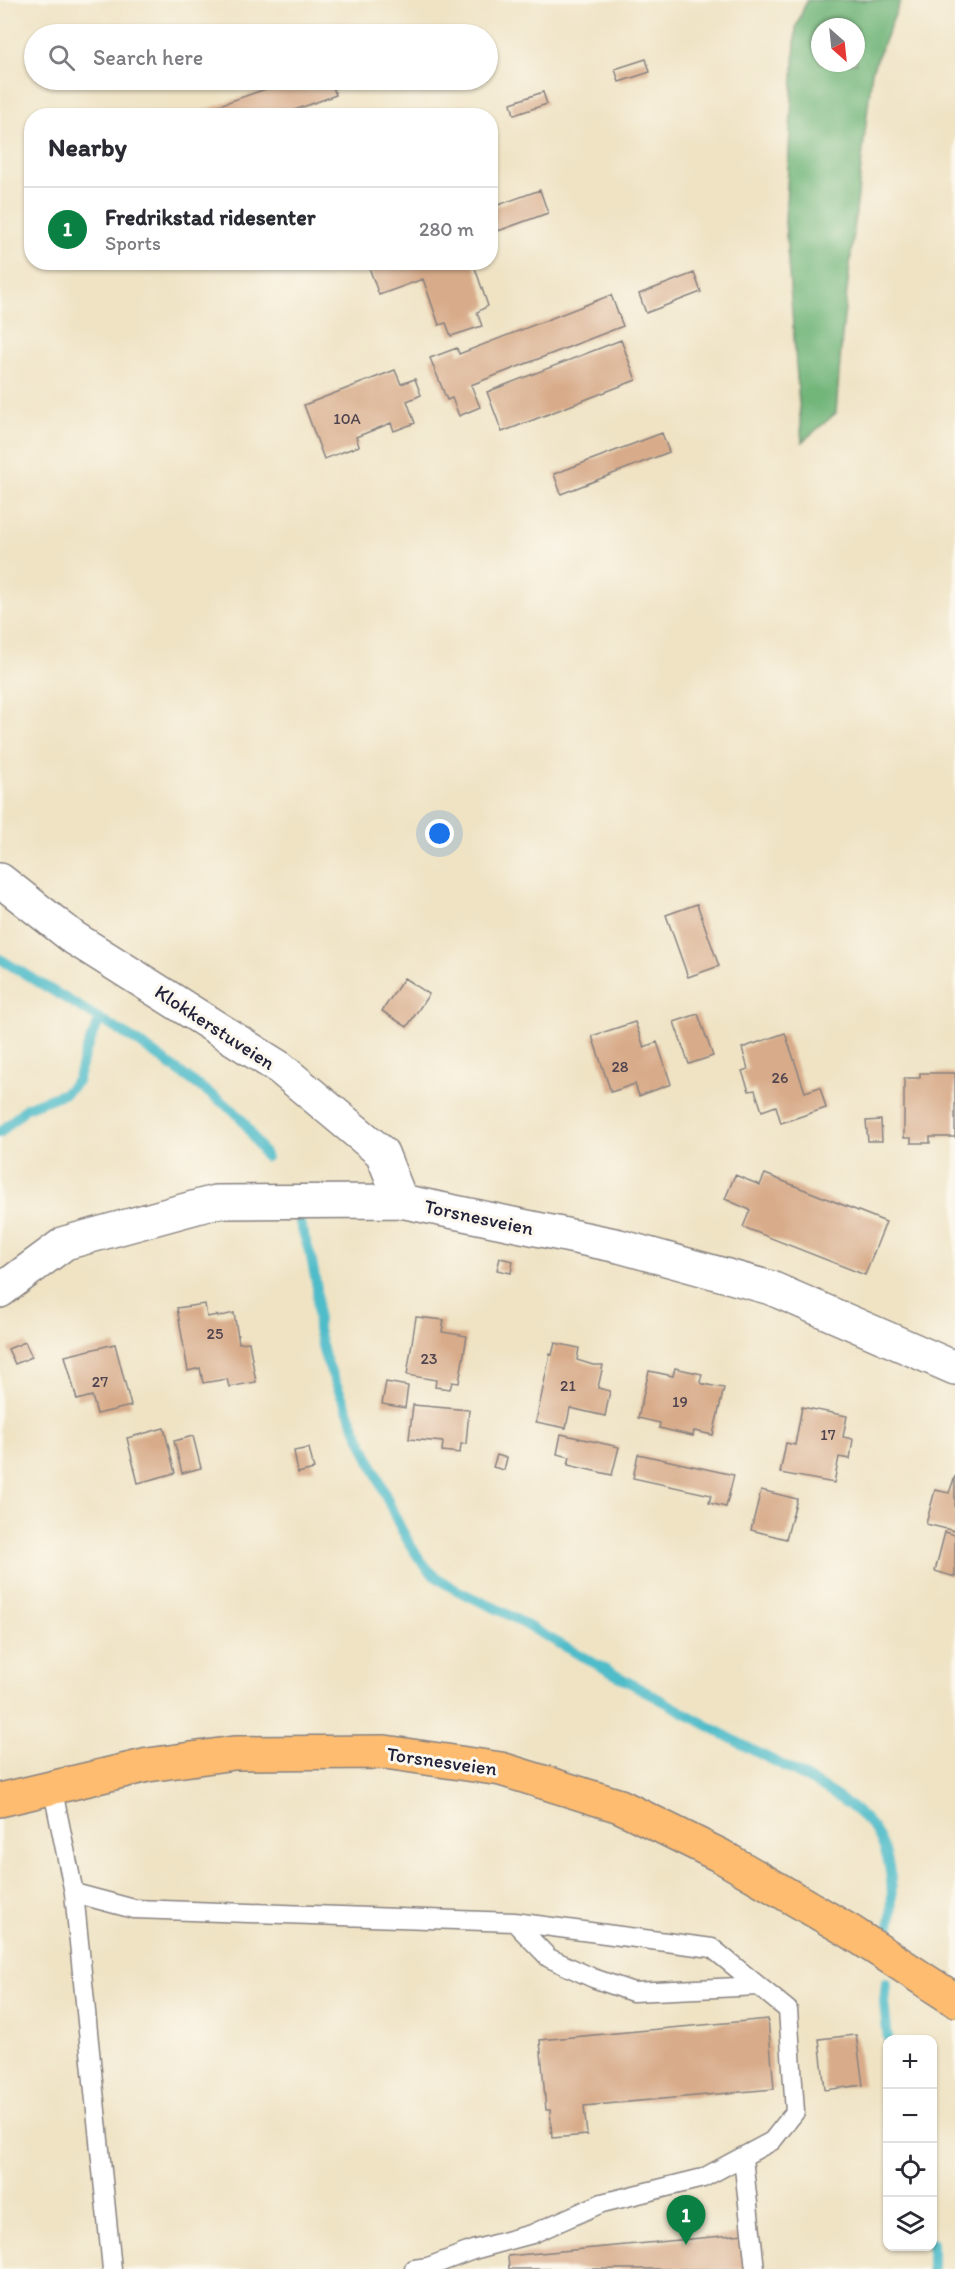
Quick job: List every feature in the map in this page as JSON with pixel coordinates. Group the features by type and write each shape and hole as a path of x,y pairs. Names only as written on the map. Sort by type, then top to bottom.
{"main road":[{"name":"Torsnesveien","path":"0,1800 148,1765 234,1753 385,1752 501,1769 621,1806 721,1856 851,1932 955,2000"}],"street":[{"name":"Klokkerstuveien","path":"0,880 74,938 280,1068 382,1153 401,1201"},
{"name":"Torsnesveien","path":"0,1291 65,1243 215,1202 401,1201 619,1246 771,1288 955,1368"}],"lane":[{"path":"52,1786 74,1893 112,2269"},
{"path":"74,1893 134,1909 514,1922 712,1948 788,2010 795,2112 772,2141 703,2178 602,2203 532,2234 473,2250 428,2267 414,2269"},
{"path":"514,1922 549,1958 592,1978 633,1992 759,1986"},
{"path":"743,2158 755,2269"}],"green space":[{"path":"807,0 901,0 872,71 842,335 836,413 802,442 785,221 796,27"}],"building":[{"path":"646,59 650,72 619,82 615,69"},
{"path":"263,90 334,90 336,95 300,108 211,108"},
{"path":"543,92 547,104 514,115 511,103"},
{"path":"540,190 548,213 498,231 498,205"},
{"path":"370,270 476,270 488,306 477,312 482,326 451,336 446,323 439,325 423,279 379,295"},
{"path":"694,273 701,292 646,313 639,294"},
{"path":"611,295 623,326 471,385 480,407 459,416 452,398 447,400 430,358 457,348 459,354"},
{"path":"621,340 636,380 502,432 487,392"},
{"path":"395,370 401,384 415,379 421,395 407,401 415,423 394,431 391,423 356,437 359,446 324,459 304,405"},
{"path":"662,433 669,452 561,494 554,474"},
{"path":"697,904 719,966 688,977 666,915"},
{"path":"404,978 429,994 407,1027 382,1011"},
{"path":"698,1014 713,1056 689,1064 674,1022"},
{"path":"635,1022 644,1047 657,1042 671,1084 639,1096 635,1084 611,1092 592,1036"},
{"path":"785,1033 805,1092 820,1087 826,1108 781,1123 776,1106 762,1111 755,1090 749,1091 742,1071 748,1069 742,1048"},
{"path":"920,1073 955,1073 955,1137 930,1137 930,1143 911,1143 911,1138 904,1138 904,1078 920,1078"},
{"path":"881,1120 882,1141 868,1141 866,1121"},
{"path":"765,1174 886,1222 865,1275 743,1227 750,1210 725,1199 735,1175 760,1185"},
{"path":"500,1258 513,1261 511,1273 497,1270"},
{"path":"205,1304 207,1317 234,1313 239,1343 249,1342 256,1382 229,1387 227,1379 203,1383 200,1368 188,1371 177,1308"},
{"path":"416,1317 444,1320 442,1332 467,1336 459,1383 452,1382 450,1389 435,1387 436,1380 407,1375"},
{"path":"25,1342 32,1357 15,1364 8,1349"},
{"path":"555,1343 579,1348 577,1360 593,1365 603,1365 598,1388 610,1391 605,1416 570,1408 566,1428 536,1422 550,1354 552,1355"},
{"path":"115,1344 131,1406 97,1414 92,1396 77,1400 65,1356"},
{"path":"675,1368 702,1374 700,1382 703,1384 724,1388 713,1435 694,1431 693,1436 659,1428 660,1423 638,1418 649,1371 673,1376"},
{"path":"386,1382 408,1386 405,1408 382,1404"},
{"path":"413,1405 469,1410 466,1444 461,1444 460,1453 442,1451 443,1442 409,1439"},
{"path":"802,1407 847,1416 843,1437 853,1439 850,1459 839,1457 834,1483 780,1473 786,1443 795,1445"},
{"path":"164,1428 175,1473 138,1483 127,1438"},
{"path":"561,1434 619,1447 612,1475 568,1465 570,1457 557,1454"},
{"path":"193,1436 201,1468 182,1473 174,1441"},
{"path":"309,1448 314,1469 298,1473 294,1451"},
{"path":"638,1454 734,1475 726,1507 709,1503 711,1495 633,1478"},
{"path":"497,1455 507,1458 504,1470 493,1467"},
{"path":"955,1476 955,1531 926,1524 935,1490 949,1493"},
{"path":"761,1490 797,1499 786,1539 751,1530"},
{"path":"945,1532 955,1535 955,1577 935,1571"},
{"path":"768,2019 774,2089 584,2106 587,2135 552,2138 550,2110 546,2110 540,2040"},
{"path":"856,2035 863,2085 825,2090 819,2039"},
{"path":"744,2234 748,2269 509,2269 508,2256"}],"waterway":[{"path":"0,959 138,1042 234,1111 244,1122 266,1157"},
{"path":"0,1133 26,1108 65,1093 77,1081 85,1053 100,1019"},
{"path":"299,1220 311,1257 317,1288 318,1330 325,1357 398,1523 411,1547 427,1568 454,1589 505,1613 827,1790 843,1801 869,1823 883,1846 890,1872 892,1900 890,1927"},
{"path":"886,1983 884,2003 887,2035"},
{"path":"932,2251 932,2269"}],"place":[{"name":"Fredrikstad ridesenter","path":"686,2245"}]}
